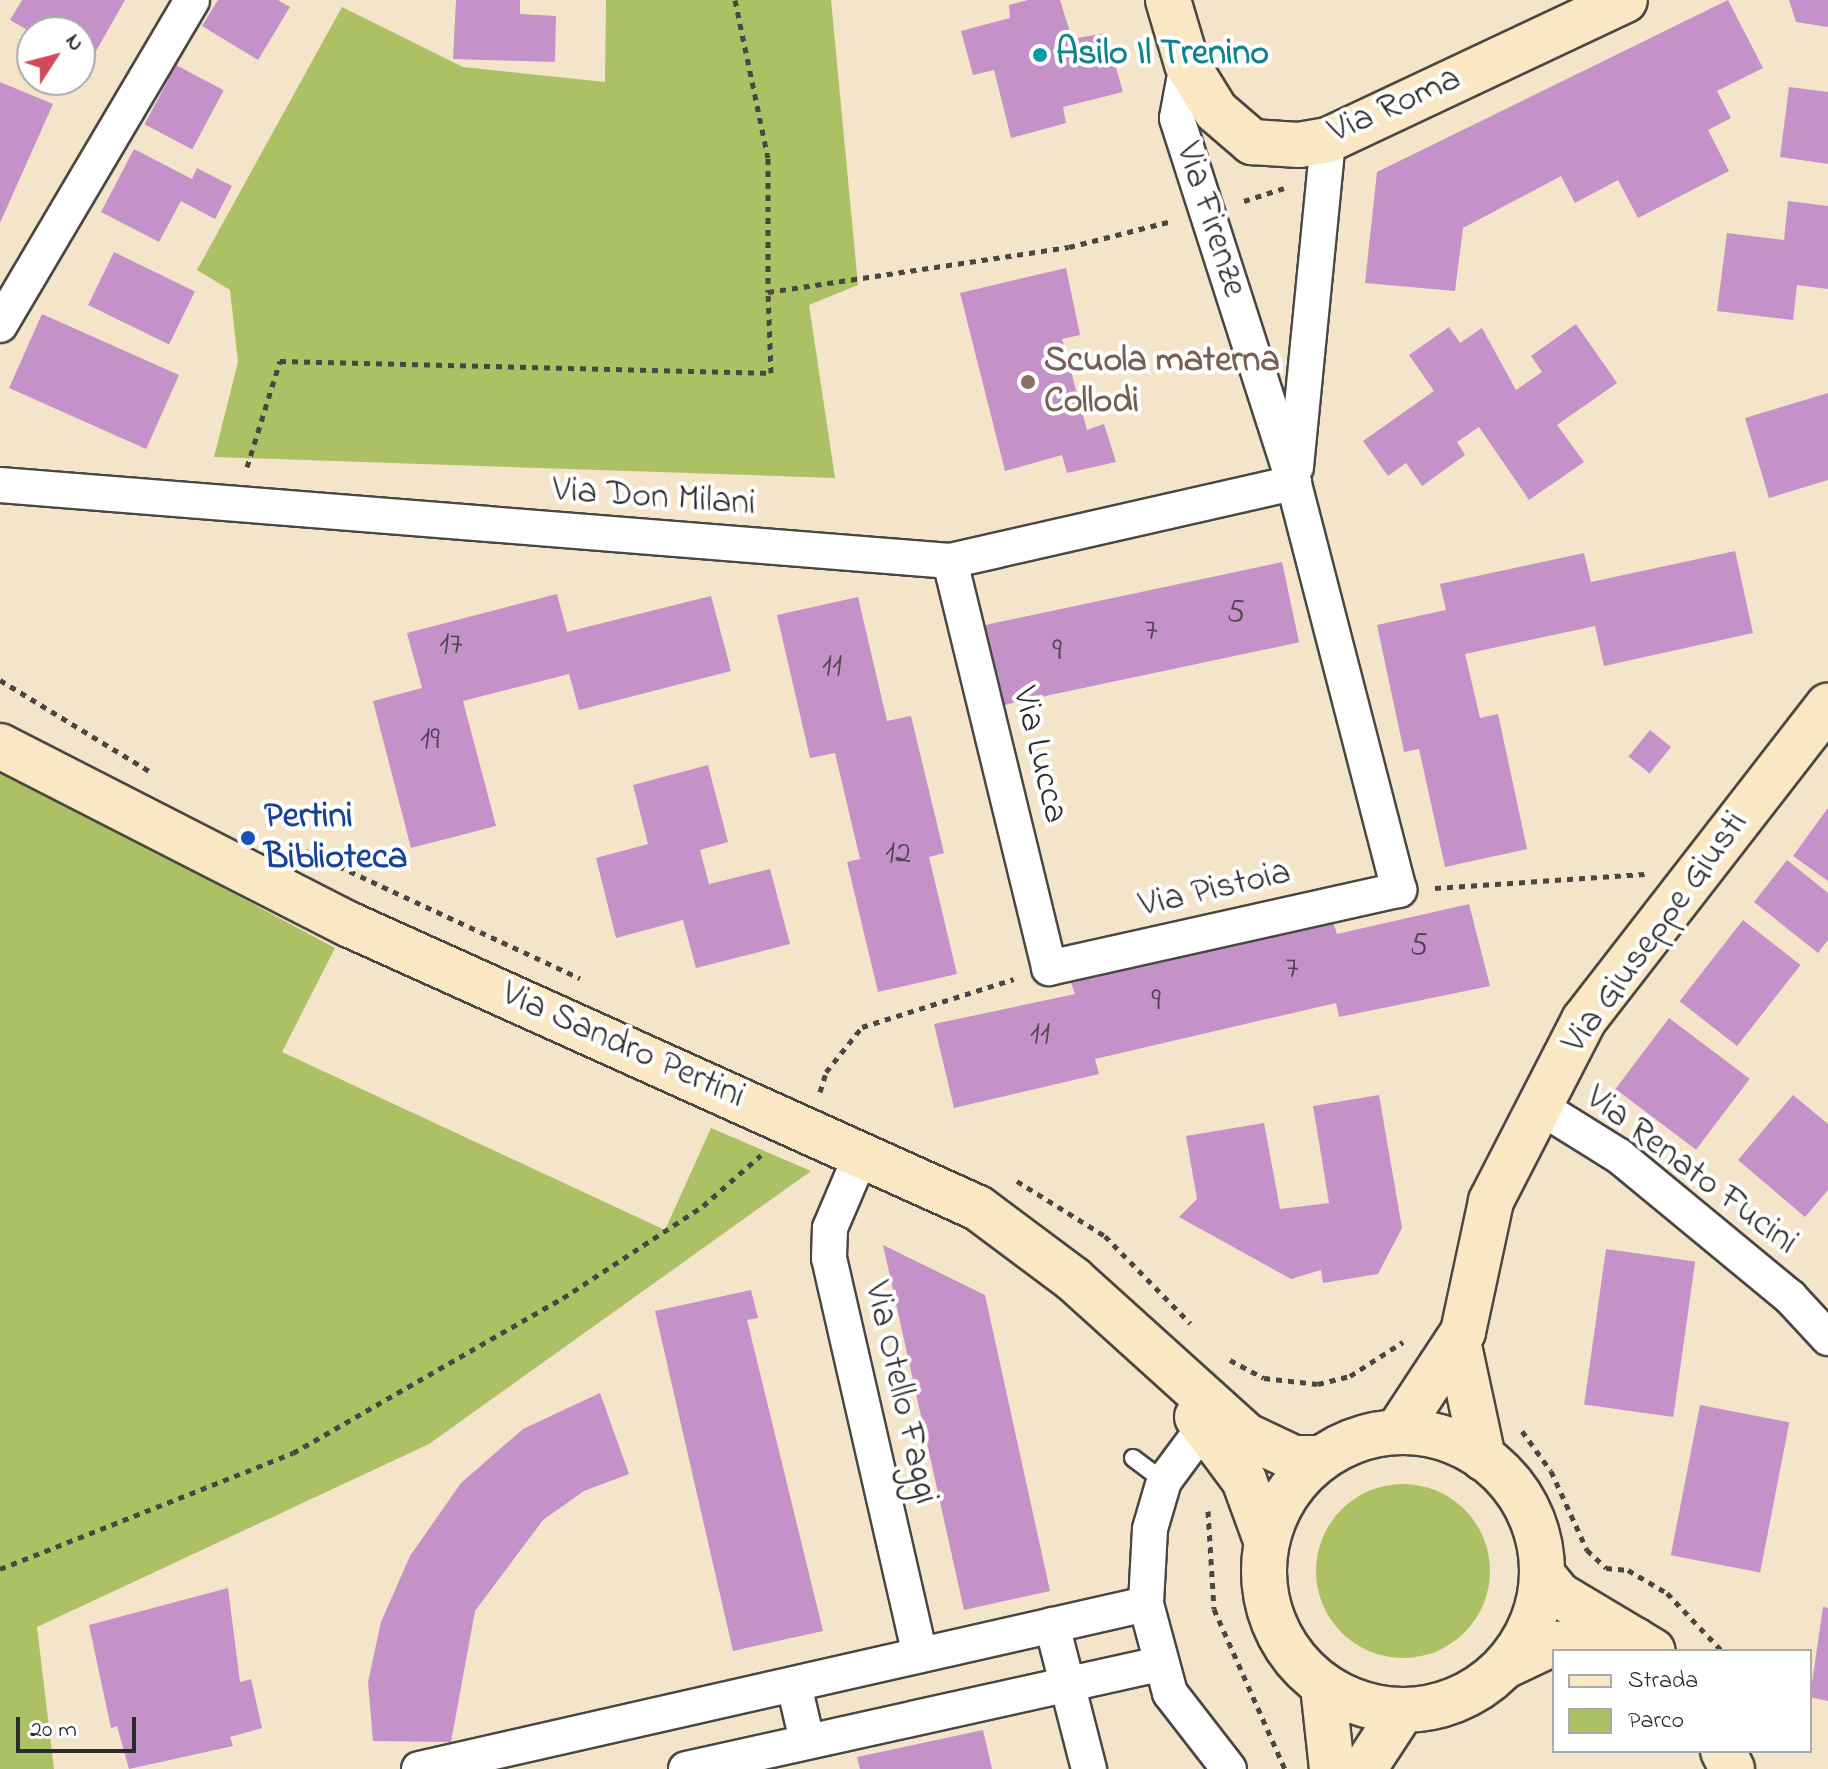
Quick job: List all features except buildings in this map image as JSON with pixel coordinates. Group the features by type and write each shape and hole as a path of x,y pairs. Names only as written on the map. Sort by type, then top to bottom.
{"street":[{"path":"0,325 192,0"},
{"name":"Via Firenze","path":"1168,0 1187,64 1177,118 1294,483 1399,890"},
{"name":"Via Roma","path":"1187,64 1216,111 1252,142 1326,158 1625,0"},
{"name":"Via Firenze","path":"1294,483 1326,158"},
{"name":"Via Don Milani","path":"0,485 950,561 1294,483"},
{"name":"Via Lucca","path":"950,561 1049,968"},
{"name":"Via Giuseppe Giusti","path":"1397,1432 1458,1341 1491,1201 1537,1105 1584,1020 1698,871 1825,717"},
{"name":"Via Sandro Pertini","path":"0,722 55,769"},
{"name":"Via Sandro Pertini","path":"0,746 55,769 348,924 791,1136 862,1153 1026,1239 1162,1365 1247,1436 1294,1458 1320,1458"},
{"name":"Via Pistoia","path":"1049,968 1399,890"},
{"name":"Via Renato Fucini","path":"1537,1105 1619,1156 1827,1335"},
{"name":"Via Otello Faggi","path":"862,1153 830,1228 829,1258 920,1654"},
{"name":"Via Giuseppe Giusti","path":"1458,1341 1483,1458"},
{"name":"Via Sandro Pertini","path":"1162,1365 1244,1480 1266,1540"},
{"path":"1204,1427 1164,1481 1150,1529 1146,1604 1159,1664 1183,1717 1229,1769"},
{"name":"Via Giuseppe Giusti","path":"1397,1432 1456,1443 1483,1458 1527,1509 1542,1574 1528,1633 1505,1666 1476,1691 1402,1711 1361,1704 1323,1686 1280,1634 1265,1595 1266,1540 1296,1481 1320,1458 1357,1439 1397,1432"},
{"path":"1542,1574 1559,1595 1644,1646"},
{"path":"419,1769 1146,1604"},
{"path":"1052,1625 1065,1686 1089,1769"},
{"path":"1505,1666 1552,1644 1644,1646"},
{"path":"686,1769 1159,1664"},
{"path":"794,1685 807,1741"},
{"path":"1323,1686 1332,1769"},
{"path":"1364,1769 1402,1711"}],"lane":[{"path":"1133,1458 1164,1481"}],"path":[{"path":"231,468 247,468 280,361 771,373 768,158 735,0"},
{"path":"768,292 1069,247 1208,212 1326,158"},
{"path":"1399,890 1698,871"},
{"path":"0,1569 293,1453 563,1298 703,1206 791,1136 826,1072 862,1027 1049,968"},
{"path":"1207,1499 1214,1609 1285,1769"}],"green space":[{"path":"606,0 831,0 858,285 809,305 835,478 214,457 238,362 230,290 197,270 342,7 463,67 605,82"},
{"path":"0,768 335,948 282,1052 665,1230 711,1128 811,1171 429,1444 37,1627 54,1769 0,1769"},
{"path":"1403,1484 1436,1490 1465,1509 1484,1538 1490,1571 1484,1604 1465,1633 1436,1652 1403,1658 1370,1652 1341,1633 1322,1604 1316,1571 1322,1538 1341,1509 1370,1490"}],"place":[{"name":"Asilo Il Trenino","path":"1040,55"},
{"name":"Scuola materna Collodi","path":"1028,382"},
{"name":"Pertini Biblioteca","path":"248,838"}]}
